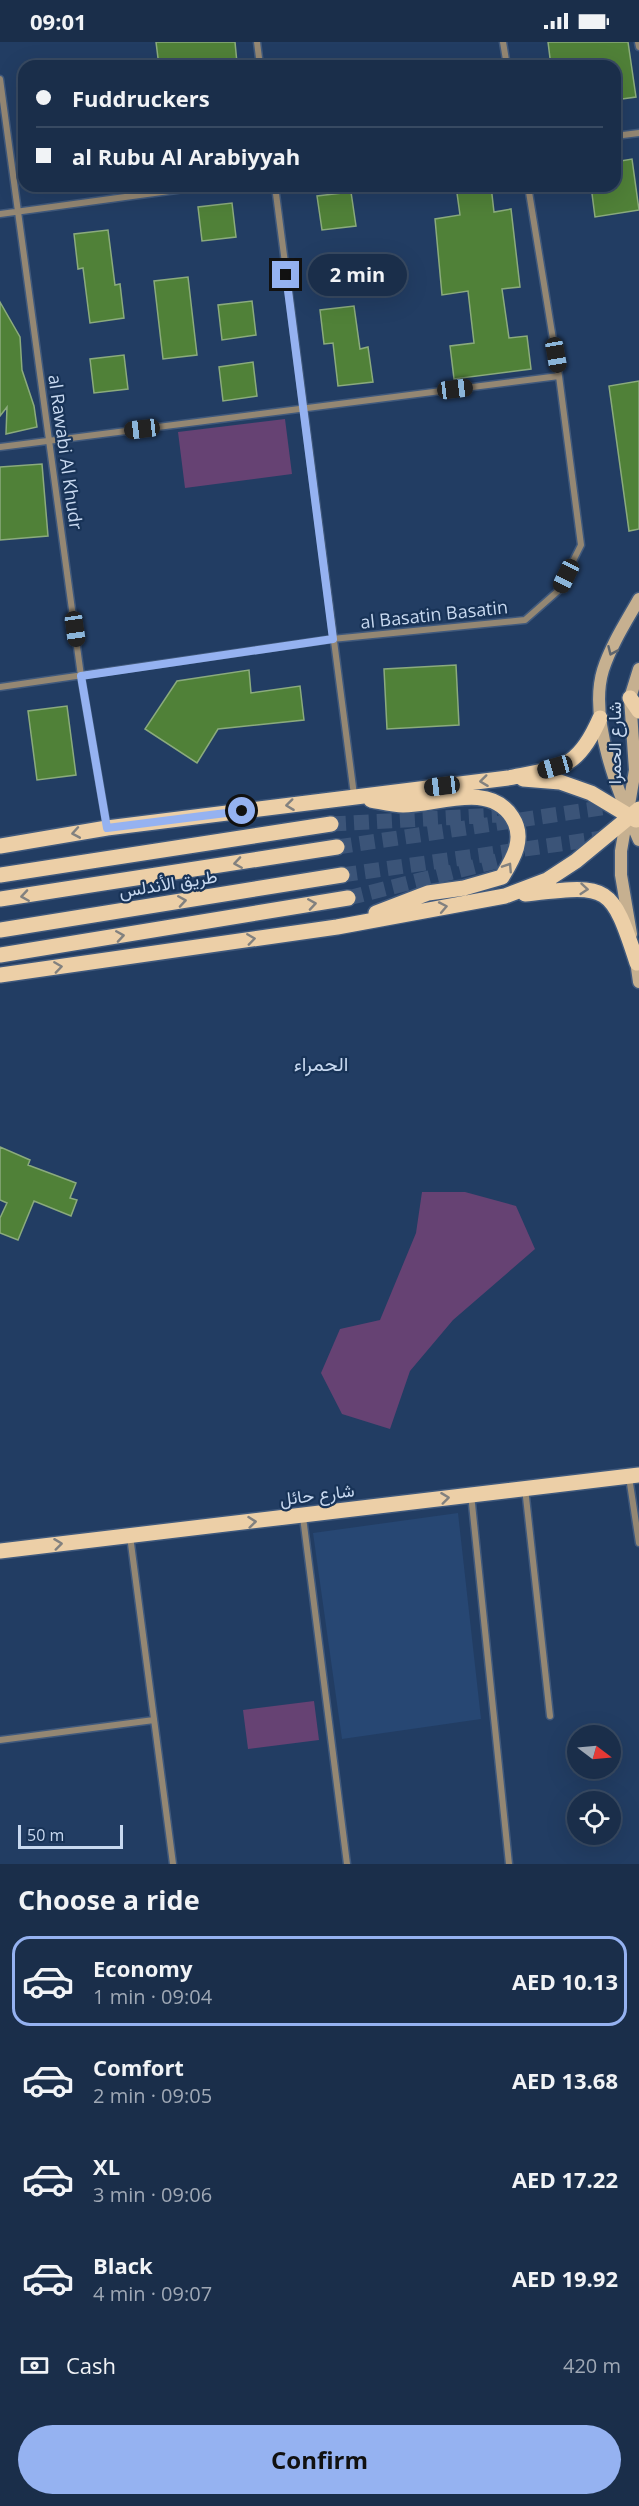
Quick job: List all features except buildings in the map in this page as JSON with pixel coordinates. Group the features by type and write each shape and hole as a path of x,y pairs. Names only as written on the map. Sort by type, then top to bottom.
{"main road":[{"name":"شارع الحمرا","path":"639,599 603,672 600,718 609,761 636,816 621,851 621,875 639,982"},
{"name":"شارع الحمرا","path":"639,669 630,698 639,840"},
{"path":"630,698 639,711"},
{"path":"0,846 107,828 508,778 570,762 588,745 600,718"},
{"path":"505,896 547,880 636,816 591,793 560,782 508,778"},
{"path":"337,927 428,893 464,888 502,877 515,856 519,836 516,822 506,807 485,798 458,798 403,805 354,797"},
{"path":"0,874 331,824"},
{"name":"طريق الأندلس","path":"0,899 337,847"},
{"name":"طريق الأندلس","path":"0,930 342,874"},
{"path":"0,975 337,927 505,896 576,888 595,891 610,899 621,915 637,963"},
{"path":"0,956 348,898"},
{"name":"شارع حائل","path":"0,1551 634,1475"}],"street":[{"path":"256,42 259,60"},
{"path":"503,42 506,60"},
{"path":"638,42 639,47"},
{"name":"al Rawabi Al Khudr","path":"0,79 81,676 107,828"},
{"path":"621,135 639,133"},
{"path":"0,214 161,192"},
{"path":"276,192 354,797"},
{"name":"al Basatin Basatin","path":"0,687 333,639 525,620 558,591 580,545 560,376 529,192"},
{"path":"0,447 560,376"},
{"path":"634,1475 639,1543"},
{"path":"525,1487 550,1716"},
{"path":"471,1494 508,1864"},
{"path":"303,1516 347,1864"},
{"path":"130,1535 173,1864"},
{"path":"0,1740 154,1720"}],"shaded area":[{"path":"285,419 292,474 185,488 178,432"},
{"path":"422,1192 465,1192 516,1206 535,1249 453,1320 410,1371 390,1429 342,1414 321,1373 340,1329 380,1320 416,1233"},
{"path":"458,1513 481,1719 342,1739 313,1533"},
{"path":"314,1701 319,1740 248,1749 243,1710"}],"tunnel":[{"path":"337,847 621,805"},
{"path":"331,824 497,815"},
{"path":"342,875 609,837"},
{"path":"348,898 497,861"}],"district":[{"name":"الحمراء","path":"321,1063"}],"route":[{"path":"242,811 107,828 81,676 333,639 286,275"}]}
